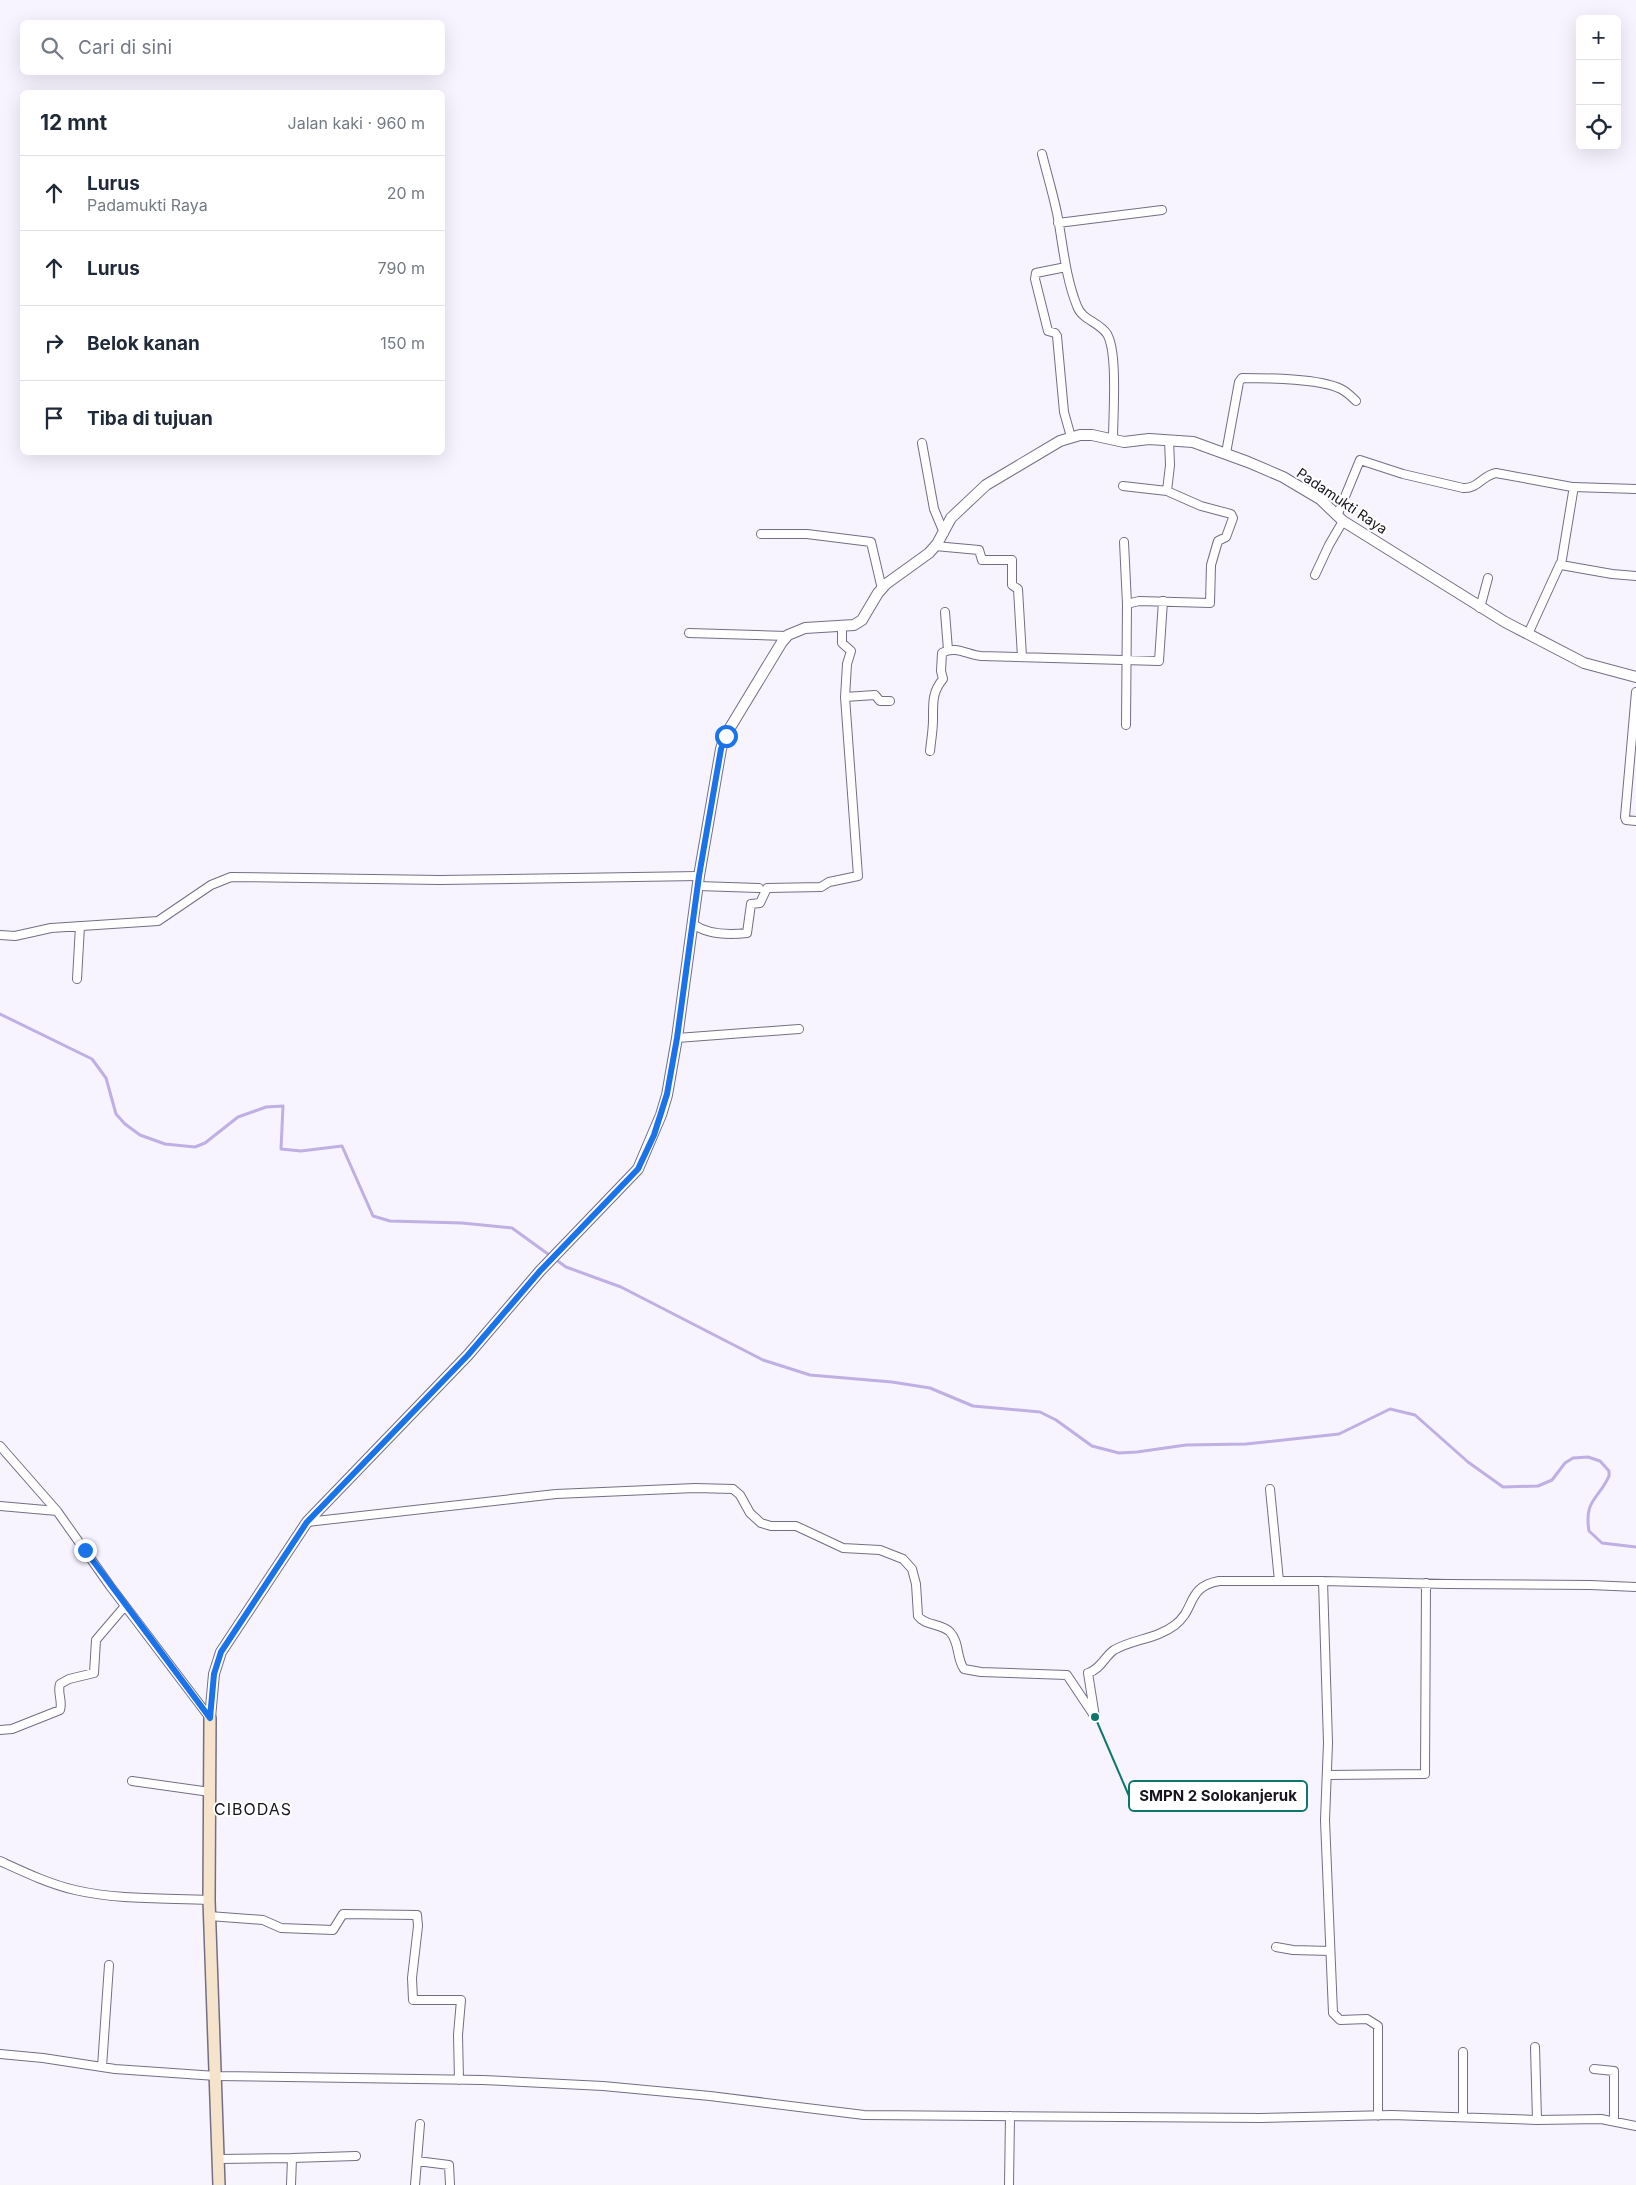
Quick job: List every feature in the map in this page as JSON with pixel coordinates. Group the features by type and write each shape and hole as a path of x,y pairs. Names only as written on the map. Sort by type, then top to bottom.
{"main road":[{"path":"210,1718 209,1916 219,2185"}],"street":[{"path":"1042,154 1066,267 1077,307 1081,314 1104,330 1110,340 1114,401 1112,439"},
{"path":"1058,223 1162,210"},
{"path":"1066,267 1036,273 1035,279 1048,331 1055,333 1057,336 1064,412 1071,437"},
{"path":"1226,453 1239,382 1242,378 1303,381 1335,386 1343,390 1356,402"},
{"name":"Padamukti Raya","path":"787,636 805,628 842,627 854,625 862,620 882,589 898,575 916,564 936,546 952,518 986,485 1060,440 1092,435 1133,442 1169,440 1193,442 1226,453 1283,478 1320,499 1340,518 1480,608 1584,663 1636,677"},
{"path":"1167,490 1170,465 1169,440"},
{"path":"922,443 934,509 944,533"},
{"path":"1315,575 1332,539 1360,460 1402,473 1463,488 1473,488 1491,474 1496,473 1574,487 1636,489"},
{"path":"1123,486 1167,490 1200,506 1232,514 1233,518 1226,537 1218,541 1212,561 1210,603 1139,601 1127,604"},
{"path":"1528,634 1560,564 1574,487"},
{"path":"761,534 807,534 871,542 882,589"},
{"path":"1124,542 1127,604 1126,726"},
{"path":"936,546 979,550 982,560 1012,560 1013,586 1018,589 1022,657"},
{"path":"1560,564 1606,573 1636,576"},
{"path":"1480,608 1488,578"},
{"path":"930,751 933,720 932,703 937,687 943,679 941,671 942,653 948,650 964,651 978,656 1160,660 1163,601"},
{"path":"944,612 948,650"},
{"path":"693,924 698,928 728,935 747,933 751,904 760,903 767,888 821,887 829,882 857,877 845,697 847,664 851,651 842,643 842,627"},
{"path":"210,1718 214,1674 221,1652 307,1522 468,1355 540,1271 638,1169 661,1115 677,1038 699,876 718,768 726,736 787,636 689,633"},
{"path":"1636,692 1625,818 1626,820 1636,820"},
{"path":"845,697 875,695 880,701 890,701"},
{"path":"0,935 16,936 51,928 158,921 211,885 231,877 440,880 699,876"},
{"path":"698,886 759,888"},
{"path":"78,979 80,926"},
{"path":"677,1038 799,1029"},
{"path":"0,1446 57,1511 125,1606 210,1718"},
{"path":"307,1522 556,1494 686,1488 733,1489 740,1495 750,1512 761,1523 771,1526 796,1526 843,1548 880,1550 903,1559 912,1569 916,1584 918,1616 925,1622 944,1628 949,1632 956,1643 964,1669 981,1672 1067,1675 1095,1717 1088,1673 1096,1669 1113,1651 1154,1636 1174,1626 1183,1618 1200,1587 1207,1583 1219,1581 1323,1581 1590,1585 1636,1588"},
{"path":"1270,1489 1279,1581"},
{"path":"0,1506 57,1511"},
{"path":"1323,1581 1328,1743 1325,1820 1333,2013 1340,2020 1367,2019 1378,2026 1378,2116"},
{"path":"1327,1775 1425,1774 1426,1583"},
{"path":"0,1730 12,1729 60,1710 61,1703 58,1689 60,1684 69,1679 94,1673 96,1640 125,1606"},
{"path":"132,1781 210,1792"},
{"path":"0,1861 41,1879 74,1890 108,1895 209,1900"},
{"path":"209,1916 263,1920 281,1928 333,1930 343,1914 417,1915 418,1926 412,1978 413,2000 461,2000 458,2035 459,2080"},
{"path":"1276,1947 1293,1950 1330,1951"},
{"path":"102,2067 109,1966"},
{"path":"1535,2047 1537,2120"},
{"path":"1463,2052 1463,2117"},
{"path":"0,2054 102,2067 216,2076 459,2080 603,2086 710,2096 864,2116 1463,2117 1537,2120 1602,2119 1636,2126"},
{"path":"1594,2069 1614,2071 1614,2120"},
{"path":"1009,2185 1010,2116"},
{"path":"415,2185 420,2124"},
{"path":"219,2159 356,2156"},
{"path":"291,2185 292,2158"},
{"path":"416,2161 448,2165 450,2185"}],"waterway":[{"path":"0,1014 92,1059 106,1078 116,1114 125,1124 140,1135 165,1144 195,1147 205,1143 238,1117 266,1107 283,1106 281,1149 301,1151 342,1146 373,1216 390,1221 462,1223 512,1228 566,1267 621,1287 763,1360 810,1375 892,1382 930,1388 973,1406 1040,1412 1056,1420 1092,1446 1119,1453 1186,1445 1246,1444 1339,1434 1390,1409 1415,1415 1468,1462 1503,1487 1538,1486 1552,1480 1565,1463 1573,1458 1588,1457 1600,1461 1609,1471 1609,1476 1590,1506 1588,1513 1589,1531 1602,1543 1636,1547"}],"place":[{"name":"SMPN 2 Solokanjeruk","path":"1095,1717"}],"district":[{"name":"CIBODAS","path":"253,1809"}],"route":[{"path":"85,1550 210,1718 217,1660 307,1522 468,1355 540,1271 638,1169 654,1135 667,1094 677,1038 699,876 721,749 726,736"}]}
